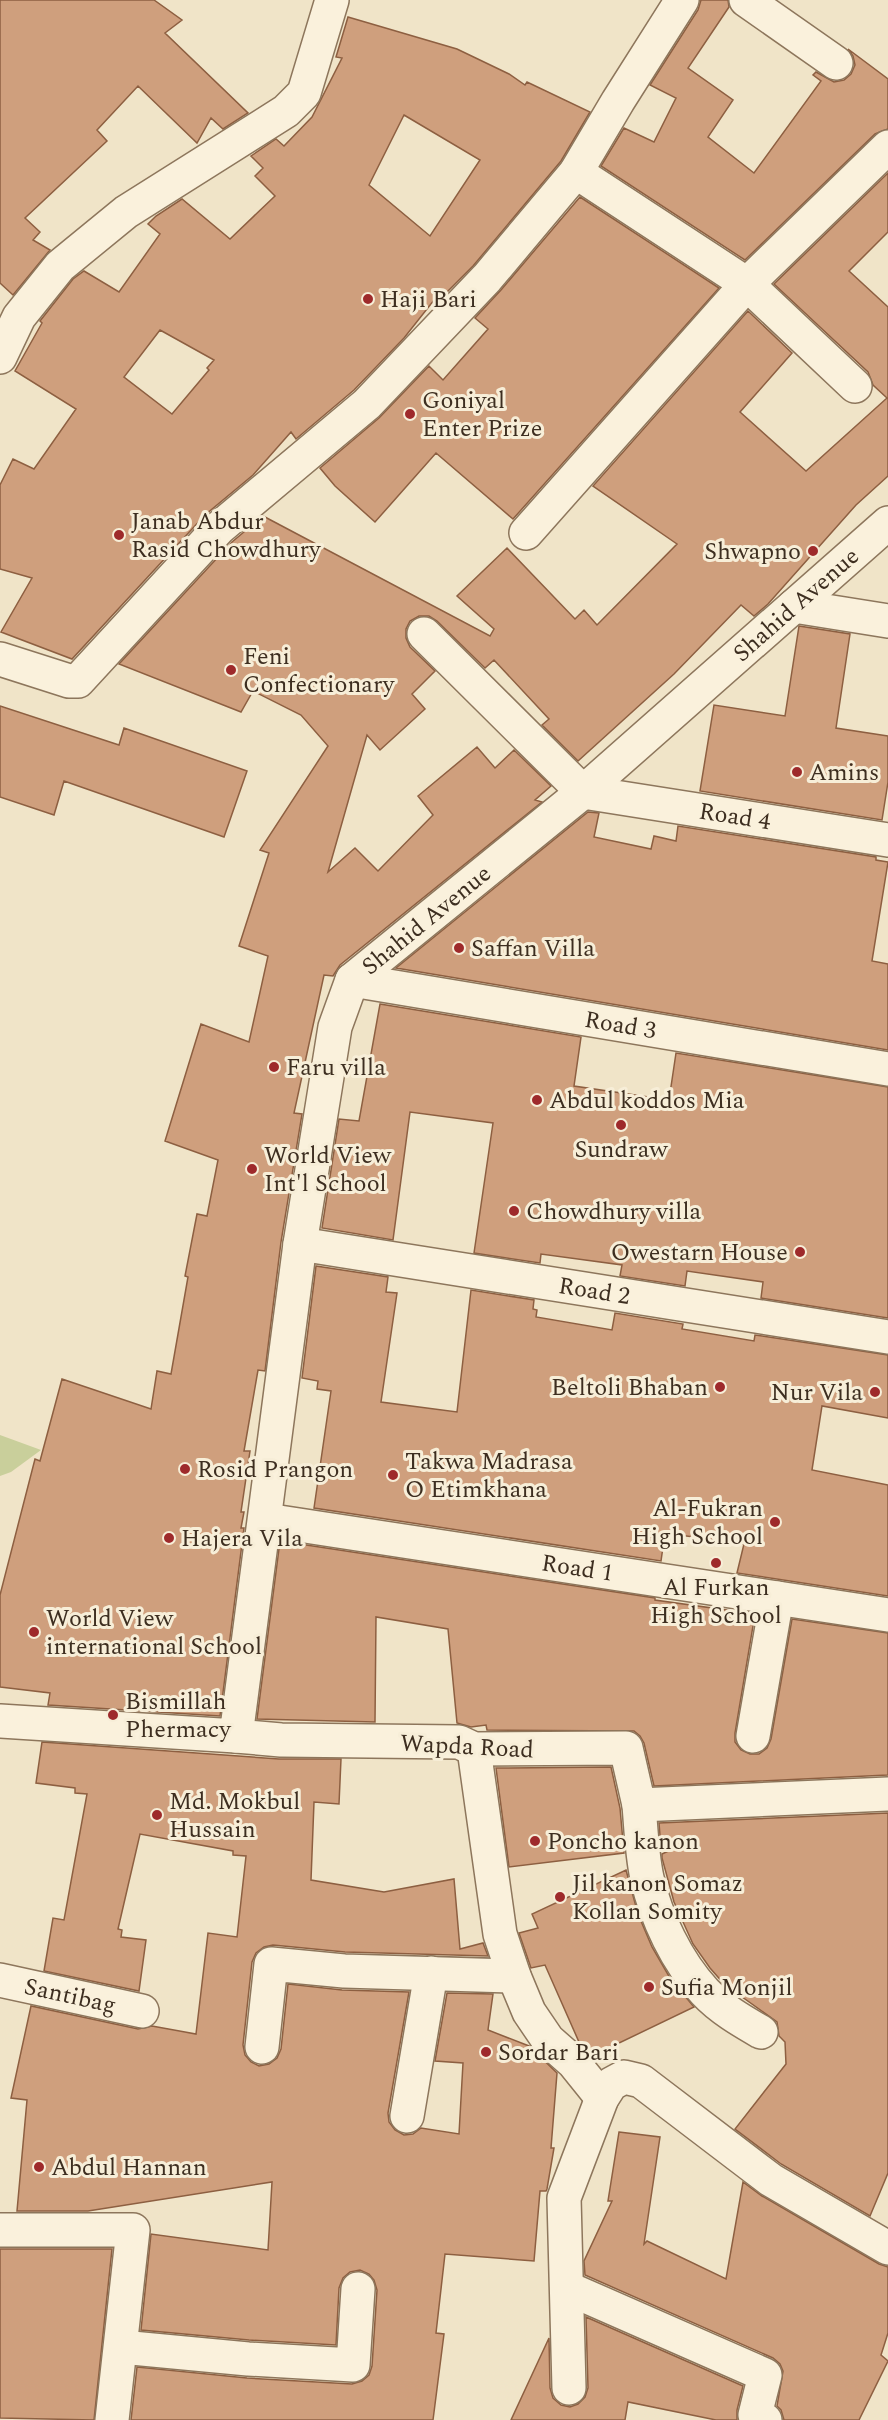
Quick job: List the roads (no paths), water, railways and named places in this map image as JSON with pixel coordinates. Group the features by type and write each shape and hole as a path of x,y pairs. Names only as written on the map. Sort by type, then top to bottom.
{"street":[{"path":"0,357 9,311 60,266 126,212 286,111 304,93 332,0"},
{"path":"0,659 69,681 78,681 219,528 367,404 487,278 576,172 682,0"},
{"path":"746,0 836,63"},
{"path":"526,533 747,284 888,147"},
{"path":"576,172 747,284 855,386"},
{"name":"Shahid Avenue","path":"236,1736 266,1520 300,1244 335,1027 352,980 583,792 888,523"},
{"path":"794,606 888,621"},
{"path":"424,634 583,792"},
{"name":"Road 4","path":"583,792 888,840"},
{"name":"Road 3","path":"352,980 888,1068"},
{"name":"Road 2","path":"300,1244 888,1337"},
{"name":"Road 1","path":"266,1520 888,1615"},
{"path":"753,1736 777,1598"},
{"name":"Wapda Road","path":"0,1721 281,1740 459,1742 474,1749 626,1748 639,1805"},
{"path":"474,1749 500,1934 514,1976 529,2012 548,2040 573,2062 602,2098"},
{"path":"761,2032 735,2017 705,1992 665,1930 647,1878 639,1805 888,1794"},
{"path":"262,2047 271,1964 344,1971 514,1976"},
{"path":"407,2116 430,1974"},
{"name":"Santibag","path":"0,1980 142,2011"},
{"path":"569,2388 564,2198 602,2098 611,2084 624,2077 641,2081 771,2181 888,2248"},
{"path":"0,2230 133,2230 112,2420"},
{"path":"567,2288 765,2375 755,2415 765,2420"},
{"path":"121,2347 248,2359 353,2365 358,2289"}],"place":[{"name":"Haji Bari","path":"368,299"},
{"name":"Goniyal Enter Prize","path":"410,414"},
{"name":"Janab Abdur Rasid Chowdhury","path":"119,535"},
{"name":"Shwapno","path":"813,551"},
{"name":"Feni Confectionary","path":"231,670"},
{"name":"Amins","path":"797,772"},
{"name":"Saffan Villa","path":"459,948"},
{"name":"Faru villa","path":"274,1067"},
{"name":"Abdul koddos Mia","path":"537,1100"},
{"name":"Sundraw","path":"621,1125"},
{"name":"World View Int'l School","path":"252,1169"},
{"name":"Chowdhury villa","path":"514,1211"},
{"name":"Owestarn House","path":"800,1252"},
{"name":"Beltoli Bhaban","path":"720,1387"},
{"name":"Nur Vila","path":"875,1392"},
{"name":"Rosid Prangon","path":"185,1469"},
{"name":"Takwa Madrasa O Etimkhana","path":"393,1475"},
{"name":"Al-Fukran High School","path":"775,1522"},
{"name":"Hajera Vila","path":"169,1538"},
{"name":"Al Furkan High School","path":"716,1563"},
{"name":"World View international School","path":"34,1632"},
{"name":"Bismillah Phermacy","path":"113,1715"},
{"name":"Md. Mokbul Hussain","path":"157,1815"},
{"name":"Poncho kanon","path":"535,1841"},
{"name":"Jil kanon Somaz Kollan Somity","path":"560,1897"},
{"name":"Sufia Monjil","path":"649,1987"},
{"name":"Sordar Bari","path":"486,2052"},
{"name":"Abdul Hannan","path":"39,2167"}]}
